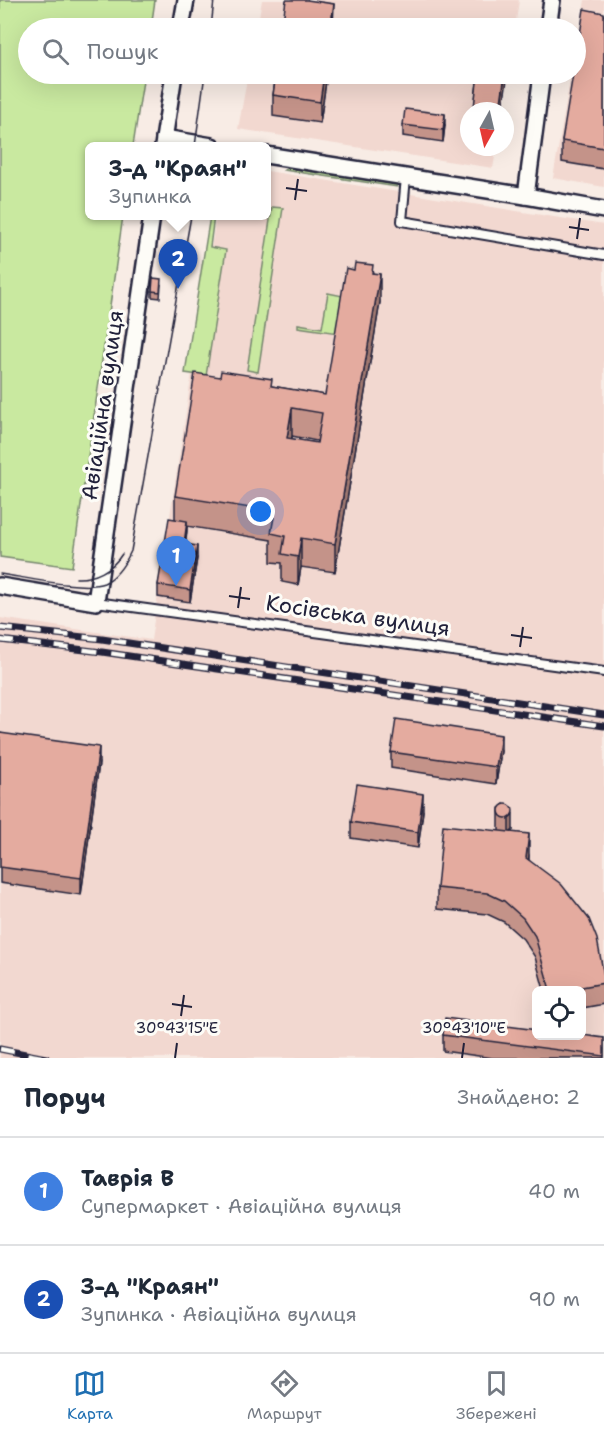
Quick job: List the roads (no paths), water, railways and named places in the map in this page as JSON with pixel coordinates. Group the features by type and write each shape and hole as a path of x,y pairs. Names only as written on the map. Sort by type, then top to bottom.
{"street":[{"path":"183,18 186,0"},
{"path":"549,18 552,0"},
{"path":"163,142 172,84"},
{"path":"526,196 541,84"},
{"path":"271,156 604,210"},
{"name":"Авіаційна вулиця","path":"96,602 151,220"},
{"name":"Косівська вулиця","path":"0,586 96,602"}],"lane":[{"path":"405,177 402,221 604,255"},
{"name":"Косівська вулиця","path":"96,602 604,672"}],"tram line":[{"path":"212,18 214,0"},
{"path":"196,142 204,84"},
{"path":"0,574 68,584 95,585 104,583 113,577 129,556 190,220"},
{"path":"76,578 89,577 102,572 113,565 122,554"}],"railway":[{"path":"0,628 102,639 604,715"},
{"path":"0,640 102,652 604,726"},
{"path":"0,1049 46,1058"}],"place":[{"name":"З-д \"Краян\"","path":"178,289"},
{"name":"Таврія В","path":"176,586"}]}
